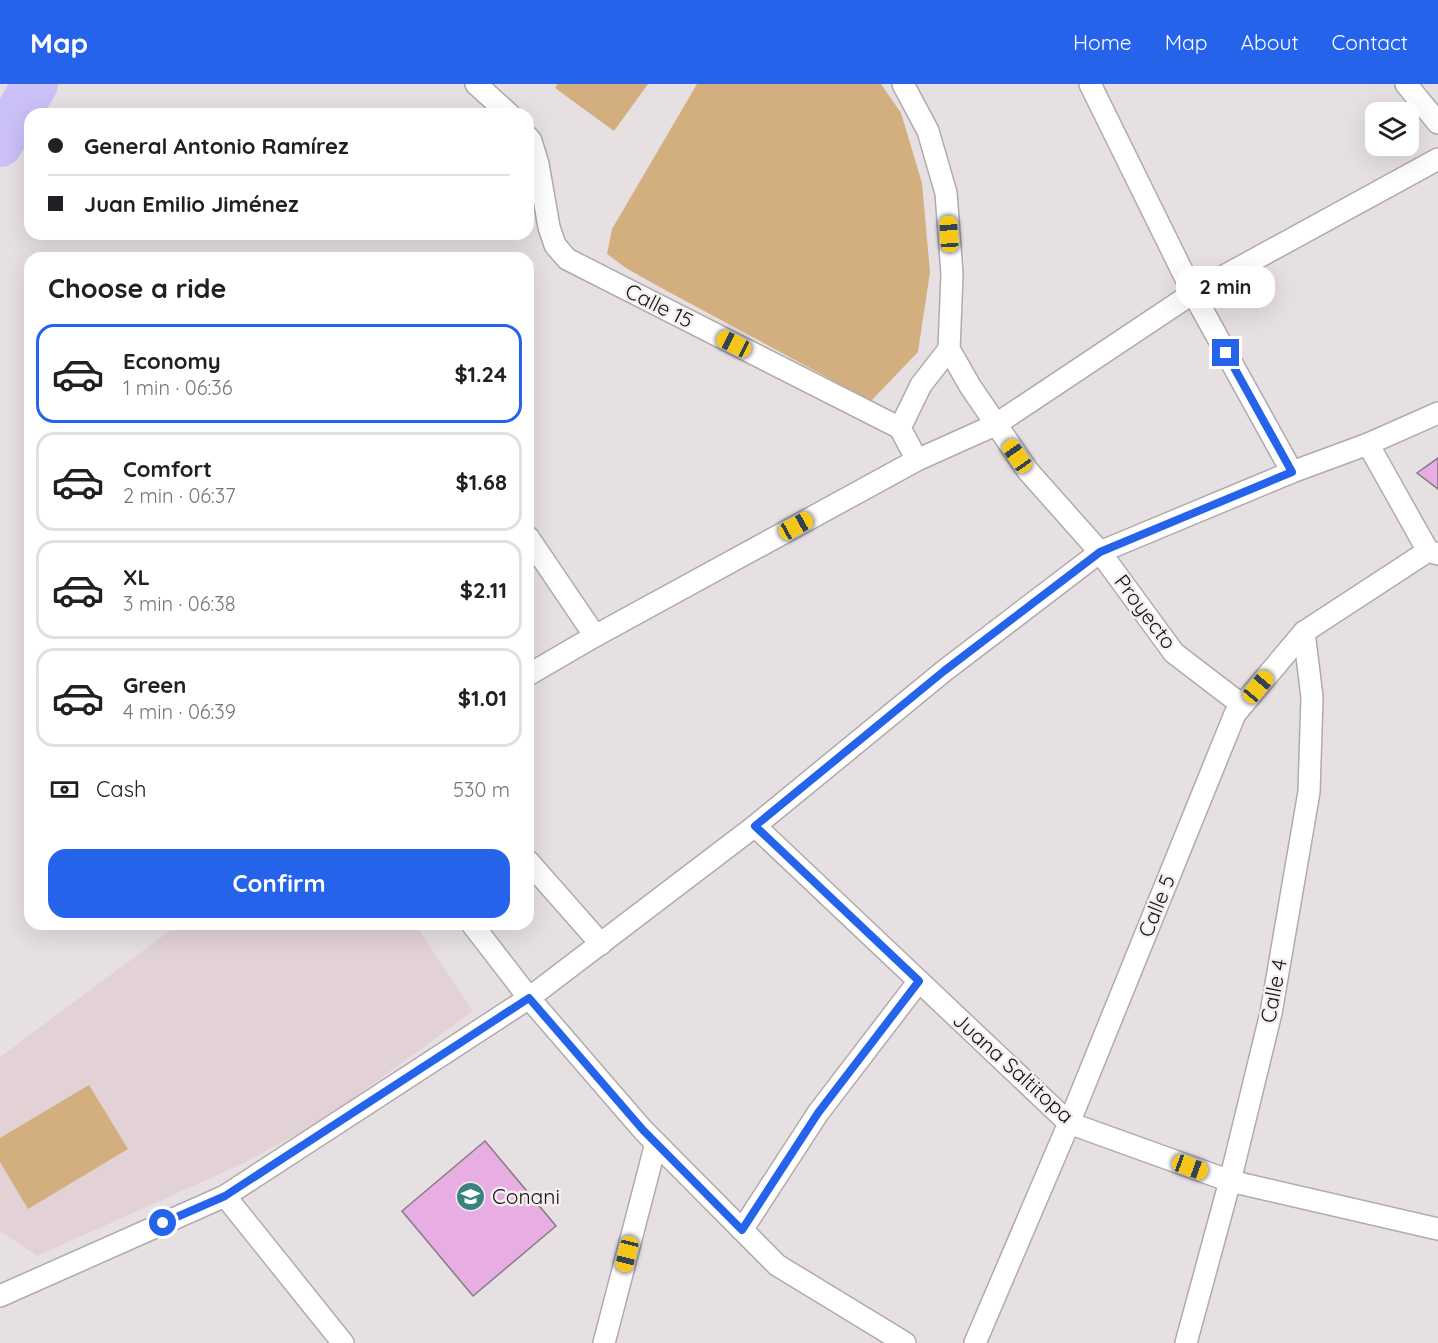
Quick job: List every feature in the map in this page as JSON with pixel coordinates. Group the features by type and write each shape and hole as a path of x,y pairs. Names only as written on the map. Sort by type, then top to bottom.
{"street":[{"path":"476,84 502,108"},
{"path":"903,84 928,131 946,193 952,274 949,349 921,385 900,428 917,460"},
{"path":"1090,84 1193,293 1292,472"},
{"path":"1406,84 1438,123"},
{"name":"Calle 15","path":"534,151 549,227 555,245 567,259 900,428"},
{"path":"534,672 917,460 995,425 1193,293 1438,159"},
{"name":"Proyecto","path":"949,349 995,425 1028,471 1100,552 1174,653 1242,705"},
{"path":"0,1296 225,1196 529,998 755,826 944,671 1100,552 1292,472 1368,444 1438,413"},
{"path":"1368,444 1433,552"},
{"path":"534,546 595,636"},
{"name":"Calle 5","path":"975,1343 1069,1123 1235,714 1304,632 1433,552"},
{"name":"Calle 4","path":"1186,1343 1230,1181 1271,1014 1309,792 1312,697 1304,632"},
{"name":"Juana Saltitopa","path":"755,826 1069,1123 1230,1181 1438,1229"},
{"path":"534,868 601,944"},
{"path":"477,930 529,998 643,1130 777,1265 905,1343"},
{"path":"742,1230 818,1113 919,981"},
{"path":"604,1343 656,1143"},
{"path":"225,1196 343,1343"}],"shaded area":[{"path":"558,84 648,84 614,131 555,88"},
{"path":"697,84 881,84 901,113 922,183 930,272 918,352 871,401 656,285 607,254 612,229"},
{"path":"171,930 419,930 473,1011 325,1119 244,1163 37,1256 0,1231 0,1057"},
{"path":"89,1085 128,1149 28,1209 0,1162 0,1138"}],"building":[{"path":"1438,458 1438,489 1417,473"},
{"path":"485,1141 556,1226 473,1296 402,1211"}],"waterway":[{"path":"0,144 35,84"}],"place":[{"name":"Conani","path":"471,1197"}],"route":[{"path":"163,1223 225,1196 529,998 643,1130 742,1230 818,1113 919,981 755,826 944,671 1100,552 1292,472 1226,353"}]}
